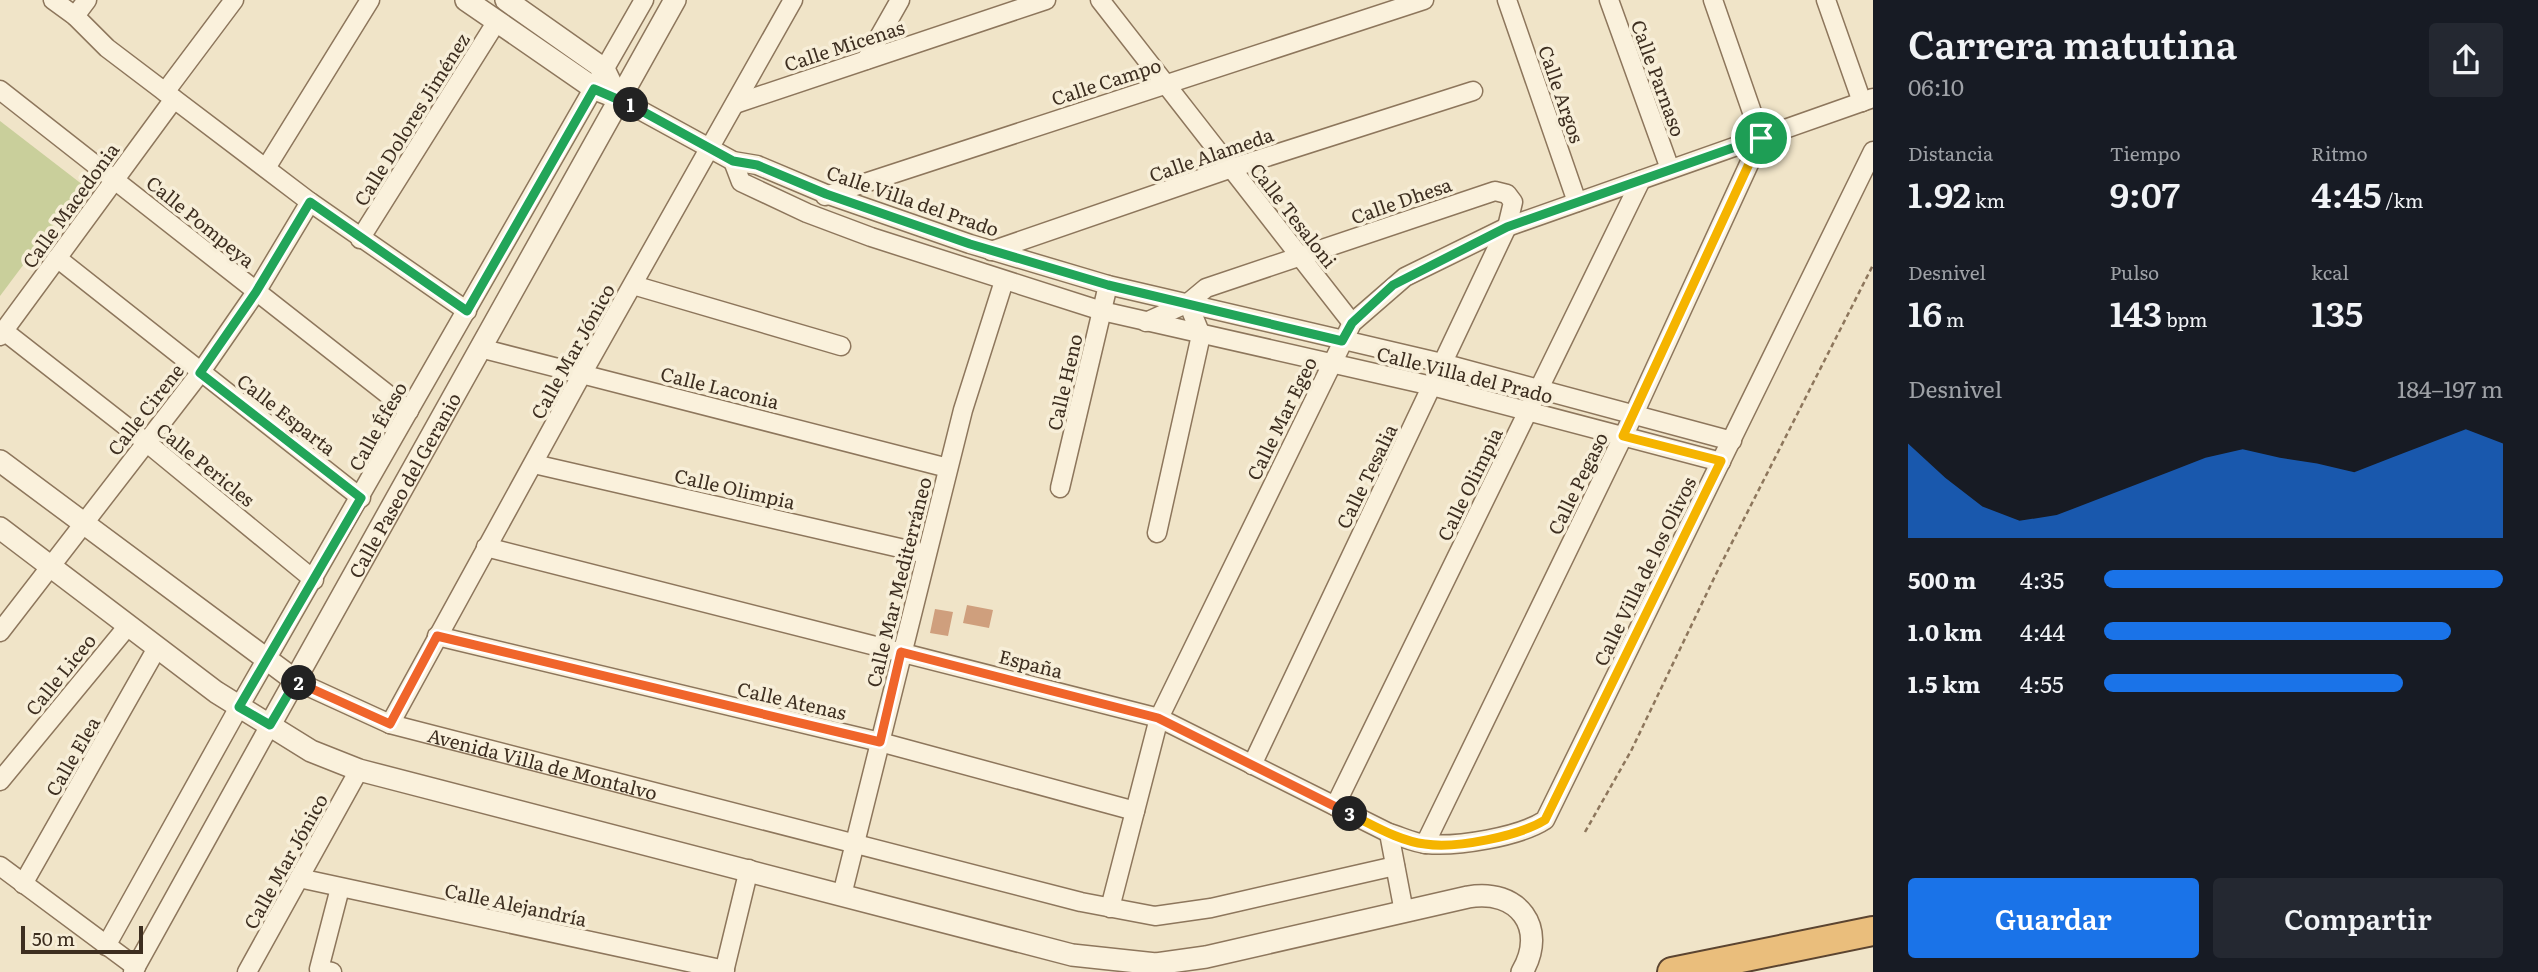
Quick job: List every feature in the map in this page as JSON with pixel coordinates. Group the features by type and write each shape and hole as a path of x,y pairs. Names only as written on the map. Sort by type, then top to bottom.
{"highway":[{"path":"1672,972 1873,931"}],"street":[{"path":"53,0 75,16 107,48 310,202 467,311"},
{"path":"75,16 86,0"},
{"name":"Calle Macedonia","path":"2,333 115,179 234,0"},
{"path":"266,168 370,0"},
{"path":"466,0 594,89 618,98"},
{"path":"506,0 604,69 618,98"},
{"name":"Calle Éfeso","path":"106,946 239,707 644,0"},
{"name":"Calle Paseo del Geranio","path":"134,970 675,0"},
{"name":"Calle Mar Jónico","path":"390,724 582,374 793,0"},
{"path":"866,60 900,0"},
{"name":"Calle Micenas","path":"735,104 866,60 1007,7 1046,0"},
{"name":"Calle Tesaloni","path":"1100,0 1352,323"},
{"name":"Calle Campo","path":"807,213 826,194 1424,0"},
{"name":"Calle Argos","path":"1507,0 1577,202"},
{"name":"Calle Parnaso","path":"1609,0 1670,169"},
{"path":"1713,0 1761,138"},
{"path":"1826,0 1867,100"},
{"name":"Calle Dolores Jiménez","path":"360,239 497,21"},
{"name":"Calle Pompeya","path":"0,90 408,411"},
{"name":"Calle Alameda","path":"968,269 992,250 1232,168 1472,91"},
{"name":"Calle Villa del Prado","path":"618,98 710,146 733,161 757,165 826,194 992,250 1108,285 1442,363 1732,441"},
{"name":"Calle Mar Egeo","path":"1110,908 1158,718 1352,323 1405,277 1507,227 1867,100"},
{"name":"Calle Pegaso","path":"1424,844 1634,414 1761,138"},
{"name":"Calle Villa de los Olivos","path":"1545,820 1873,151"},
{"name":"Calle Villa del Prado","path":"733,161 741,182 807,213 1003,281 1102,311 1432,386 1721,461"},
{"name":"Calle Olimpia","path":"1335,806 1641,180"},
{"name":"Calle Dhesa","path":"1146,322 1188,303 1206,288 1494,191 1507,194 1513,202"},
{"name":"Calle Cirene","path":"0,632 200,373 256,292 310,202"},
{"name":"Calle Tesalia","path":"1252,765 1507,227 1513,202"},
{"name":"Calle Esparta","path":"57,258 361,498"},
{"name":"Calle Mar Mediterráneo","path":"842,895 948,468 1003,281"},
{"path":"633,285 841,346"},
{"name":"Calle Heno","path":"1060,488 1108,285"},
{"path":"1157,533 1201,335 1188,303"},
{"name":"Calle Pericles","path":"2,333 146,442 314,580"},
{"name":"Calle Laconia","path":"480,348 948,468"},
{"name":"Avenida Villa de Montalvo","path":"0,461 82,525 296,681 390,724 855,845 1110,908 1155,916 1395,866"},
{"name":"Calle Olimpia","path":"534,464 926,554"},
{"path":"0,528 127,626 239,707 311,751 359,770 750,869 1072,955 1156,964 1206,957 1484,894 1499,896 1513,903 1524,915 1530,929 1532,944 1522,972"},
{"name":"España","path":"486,547 1158,718 1388,833 1424,844 1464,843 1534,827 1545,820"},
{"name":"Calle Liceo","path":"0,781 127,626"},
{"name":"Calle Atenas","path":"437,636 880,742 1135,811"},
{"name":"Calle Elea","path":"23,884 157,648"},
{"name":"Calle Mar Jónico","path":"247,972 359,770"},
{"path":"1388,833 1404,912"},
{"path":"0,866 134,970"},
{"path":"724,971 750,869"},
{"name":"Calle Alejandría","path":"299,878 724,971"},
{"path":"332,972 319,969 340,888"}],"path":[{"path":"1585,832 1631,751 1717,572 1873,265"}],"green space":[{"path":"0,121 83,185 0,296"}],"building":[{"path":"967,605 993,610 989,628 963,623"},
{"path":"935,609 953,612 948,636 930,633"}],"route":[{"path":"594,89 618,98 710,146 733,161 757,165 826,194 970,244 1108,285 1342,341 1352,323 1393,285 1507,227 1761,138 1623,436 1721,461 1545,820 1534,827 1464,843 1424,844 1388,833 1158,718 901,652 880,742 437,636 390,724 296,681 270,725 239,707 361,498 200,373 256,292 310,202 467,311 594,89"}]}
